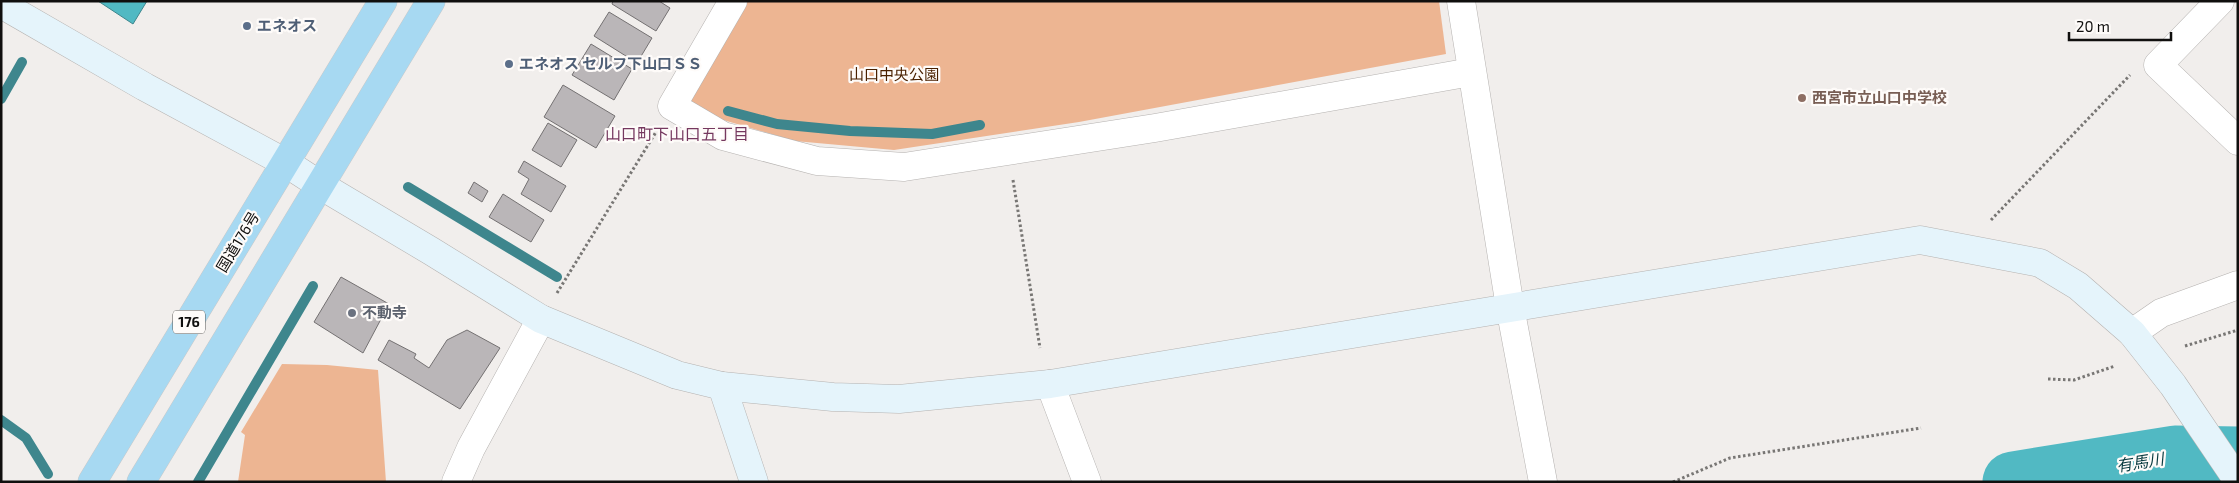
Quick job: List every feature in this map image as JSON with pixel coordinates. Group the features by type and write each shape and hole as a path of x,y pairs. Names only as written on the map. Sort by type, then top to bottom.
{"highway":[{"name":"国道176号","path":"92,482 383,1"},
{"name":"176","path":"141,482 431,1"}],"street":[{"path":"733,1 672,106 723,136 817,161 904,167 1155,128 1471,72"},
{"path":"1461,1 1510,306 1543,482"},
{"path":"2220,1 2158,64 2238,141"},
{"path":"1,4 145,88 286,162 320,185 541,319 677,375 722,386 833,397 899,399 1050,384 1510,306 1920,240 2040,263 2078,286 2132,333 2183,399 2238,481"},
{"path":"2132,333 2161,313 2238,285"},
{"path":"456,482 471,448 541,319"},
{"path":"1050,384 1087,482"},
{"path":"722,386 754,482"}],"path":[{"path":"1991,220 2132,73"},
{"path":"541,319 672,106"},
{"path":"1008,150 1040,348"},
{"path":"2185,346 2238,330"},
{"path":"2048,379 2074,380 2116,366"},
{"path":"1673,482 1730,458 1921,428"}],"green space":[{"name":"山口中央公園","path":"745,1 1439,1 1446,54 1079,122 894,150 795,141 720,119 685,100"},
{"path":"282,364 327,365 378,370 386,482 238,482 245,435 241,432"}],"water":[{"path":"98,1 147,1 133,24"}],"building":[{"path":"613,1 659,1 670,8 656,31 612,4"},
{"path":"609,12 652,38 637,63 594,36"},
{"path":"591,44 632,69 614,100 572,75"},
{"path":"563,85 615,116 596,148 544,117"},
{"path":"548,123 577,140 561,167 532,150"},
{"path":"524,161 566,186 551,212 521,194 529,179 518,172"},
{"path":"474,182 488,191 482,202 468,193"},
{"path":"503,194 544,220 531,242 489,217"},
{"name":"不動寺","path":"341,277 389,304 363,353 314,322"},
{"path":"467,330 500,348 460,409 378,360 389,340 416,354 414,358 429,368 447,340"}],"waterway":[{"path":"1,99 22,62"},
{"path":"728,111 777,124 850,131 932,134 980,125"},
{"path":"408,187 557,277"},
{"path":"198,482 313,286"},
{"path":"1,420 26,438 48,474"},
{"name":"有馬川","path":"2013,482 2175,456 2238,457"}],"place":[{"name":"エネオス","path":"247,26"},
{"name":"エネオス セルフ下山口ＳＳ","path":"509,64"},
{"name":"西宮市立山口中学校","path":"1802,98"},
{"name":"不動寺","path":"352,313"}],"district":[{"name":"山口町下山口五丁目","path":"677,134"}]}
